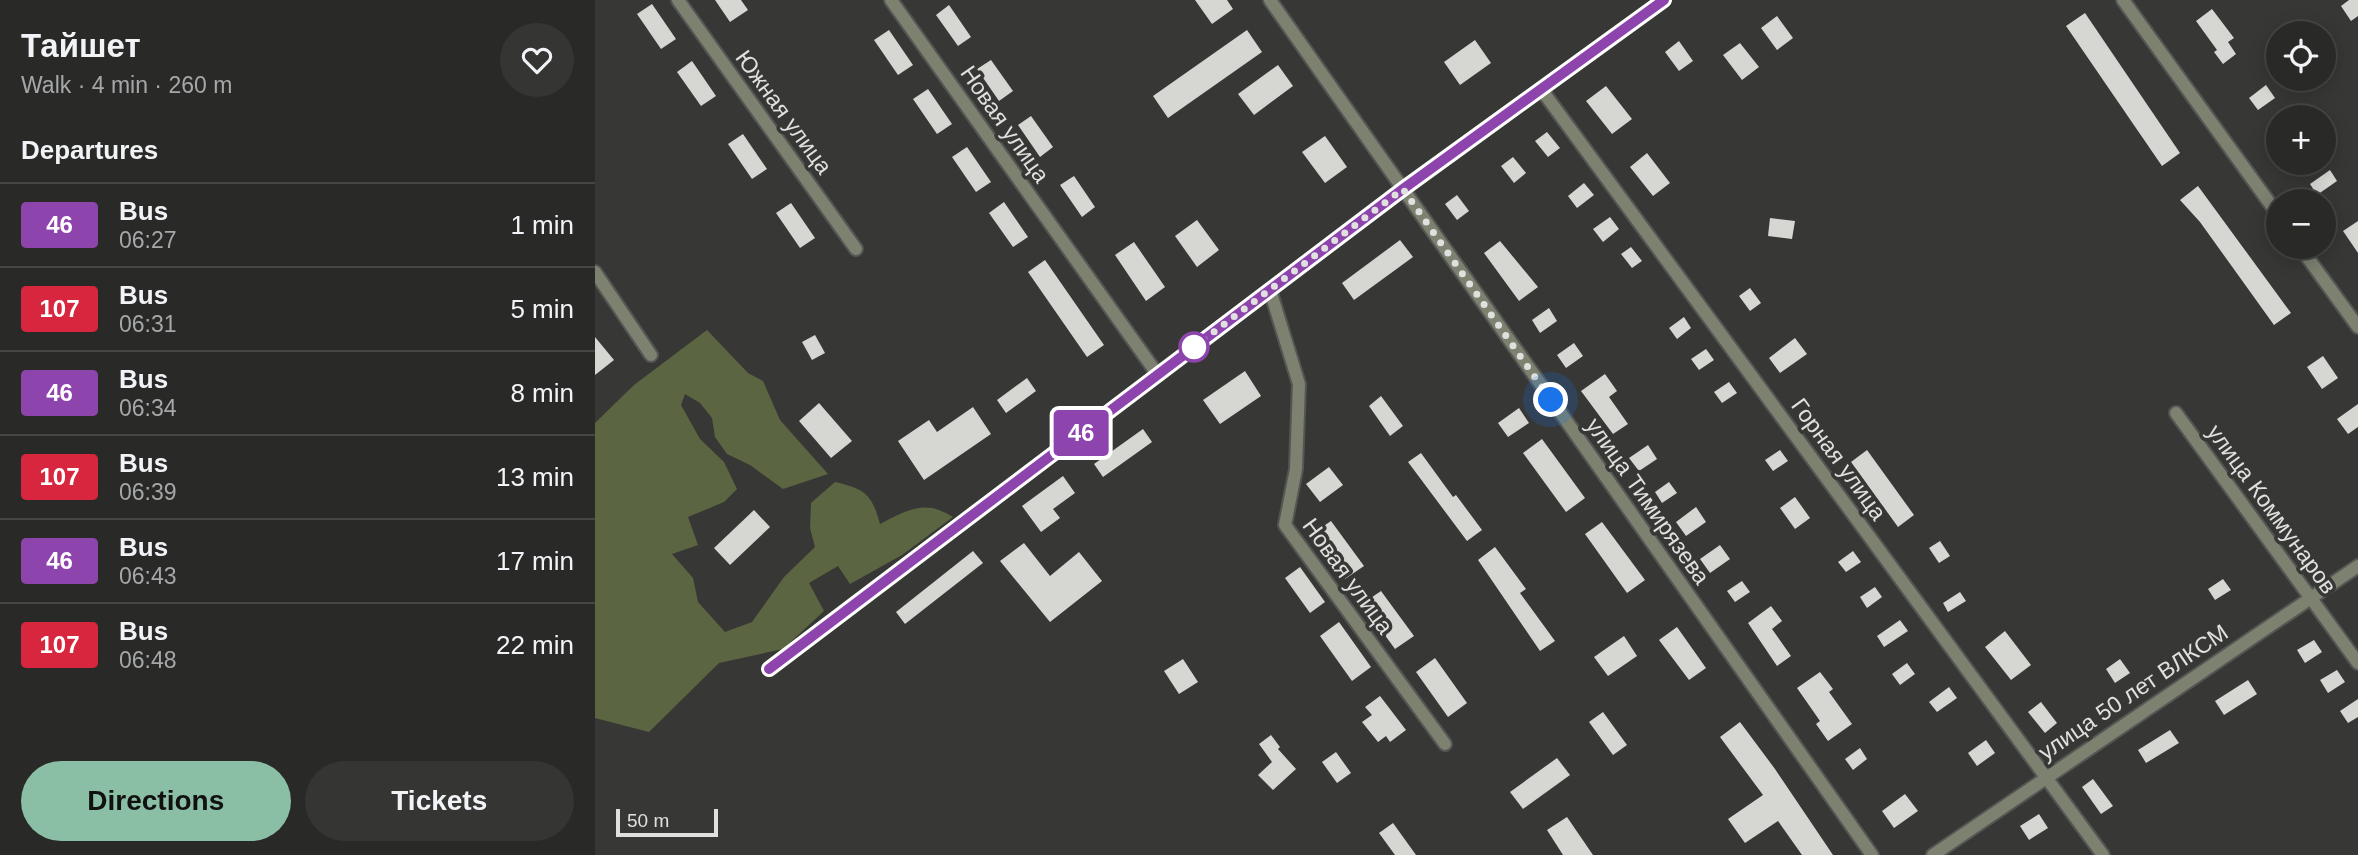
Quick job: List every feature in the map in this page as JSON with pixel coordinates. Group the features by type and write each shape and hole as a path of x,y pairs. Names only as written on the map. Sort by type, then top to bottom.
{"street":[{"name":"Южная улица","path":"678,0 856,249"},
{"name":"Новая улица","path":"891,0 1158,375"},
{"name":"улица Тимирязева","path":"1269,0 1872,855"},
{"path":"769,669 1403,189 1664,0"},
{"path":"2123,0 2266,198"},
{"name":"Горная улица","path":"1541,89 2103,855"},
{"path":"2309,259 2358,327"},
{"path":"595,272 650,355"},
{"name":"Новая улица","path":"1270,289 1299,384 1296,469 1285,524 1445,744"},
{"name":"улица Коммунаров","path":"2176,413 2358,663"},
{"name":"улица 50 лет ВЛКСМ","path":"1933,855 2358,566"}],"green space":[{"path":"707,330 748,373 763,381 780,420 828,474 783,489 750,465 727,454 715,437 712,418 700,403 685,394 681,405 700,439 724,462 737,489 724,502 688,517 698,545 672,554 693,578 698,602 725,632 752,622 784,577 815,547 810,528 811,503 835,482 854,487 866,494 874,506 880,524 908,511 925,508 953,517 902,555 850,584 838,566 809,583 824,611 783,649 719,663 649,732 595,718 595,423 634,385"}],"building":[{"path":"715,0 741,0 748,10 730,22"},
{"path":"1195,0 1227,0 1233,9 1212,24"},
{"path":"2349,0 2358,0 2358,16 2351,21 2341,6"},
{"path":"652,4 676,39 661,49 637,14"},
{"path":"949,5 971,37 958,46 936,15"},
{"path":"2212,9 2234,38 2228,42 2236,54 2223,64 2214,52 2217,50 2196,21"},
{"path":"2085,13 2180,153 2162,166 2066,26"},
{"path":"1777,16 1793,38 1777,50 1761,28"},
{"path":"889,30 913,65 898,75 874,40"},
{"path":"1247,30 1262,52 1168,118 1153,96"},
{"path":"1475,40 1491,63 1460,85 1444,62"},
{"path":"1679,41 1693,61 1679,71 1665,52"},
{"path":"1740,43 1759,67 1742,80 1723,55"},
{"path":"991,60 1013,91 999,101 977,69"},
{"path":"692,61 716,96 701,106 677,72"},
{"path":"1278,65 1293,86 1254,115 1238,94"},
{"path":"2266,85 2266,91 2270,91 2275,98 2258,110 2249,98"},
{"path":"1606,86 1632,119 1612,134 1586,101"},
{"path":"928,89 952,124 937,134 913,99"},
{"path":"1031,116 1053,147 1040,157 1018,125"},
{"path":"1547,132 1560,148 1548,157 1535,141"},
{"path":"743,134 767,169 752,179 728,144"},
{"path":"1325,136 1347,167 1325,183 1302,152"},
{"path":"967,147 991,182 976,192 952,157"},
{"path":"1647,153 1670,183 1653,196 1630,167"},
{"path":"1513,157 1526,173 1514,183 1501,166"},
{"path":"2323,175 2333,175 2337,181 2326,189 2313,189 2310,184"},
{"path":"1074,176 1095,207 1082,217 1060,185"},
{"path":"1584,183 1594,195 1577,208 1568,196"},
{"path":"2198,186 2291,313 2274,325 2200,222 2180,200"},
{"path":"1457,195 1469,211 1457,220 1445,204"},
{"path":"1004,202 1028,237 1013,247 989,213"},
{"path":"791,203 815,238 800,248 776,213"},
{"path":"1610,217 1619,229 1603,242 1593,229"},
{"path":"1770,218 1795,221 1792,239 1768,236"},
{"path":"1197,220 1219,250 1197,267 1175,236"},
{"path":"2358,221 2358,253 2343,231"},
{"path":"1400,240 1413,257 1354,300 1342,283"},
{"path":"1500,241 1538,287 1519,301 1484,253"},
{"path":"1134,242 1165,287 1146,301 1115,255"},
{"path":"1631,247 1642,261 1632,268 1621,254"},
{"path":"1045,260 1104,345 1087,357 1028,272"},
{"path":"1750,288 1761,303 1750,311 1739,296"},
{"path":"1549,308 1557,321 1540,333 1532,320"},
{"path":"1684,317 1691,328 1677,339 1669,328"},
{"path":"815,335 825,353 812,360 802,342"},
{"path":"595,337 614,360 595,375"},
{"path":"1795,338 1807,354 1780,373 1769,358"},
{"path":"1574,343 1583,356 1566,368 1557,355"},
{"path":"1706,349 1714,360 1699,370 1691,359"},
{"path":"2323,356 2338,378 2322,389 2307,367"},
{"path":"1245,371 1261,396 1220,424 1203,400"},
{"path":"1605,374 1617,391 1609,397 1628,424 1613,434 1581,391"},
{"path":"1027,378 1036,391 1006,413 997,400"},
{"path":"1729,382 1737,393 1722,403 1714,392"},
{"path":"1381,396 1403,426 1390,436 1369,406"},
{"path":"819,403 852,441 831,458 799,421"},
{"path":"2358,404 2358,427 2348,434 2337,419"},
{"path":"973,407 991,434 924,480 898,441 929,420 937,432"},
{"path":"1519,408 1529,423 1508,437 1498,423"},
{"path":"1143,429 1152,442 1103,477 1094,464"},
{"path":"1542,439 1585,498 1566,512 1523,453"},
{"path":"1648,445 1657,459 1639,471 1629,458"},
{"path":"1780,450 1788,461 1773,471 1765,460"},
{"path":"1867,450 1914,515 1898,527 1851,462"},
{"path":"1421,453 1453,497 1456,495 1482,530 1467,541 1408,462"},
{"path":"1329,467 1343,485 1320,502 1306,484"},
{"path":"1063,476 1075,493 1053,509 1060,518 1041,532 1022,506"},
{"path":"1669,482 1677,493 1662,503 1655,492"},
{"path":"1795,497 1810,518 1795,529 1780,508"},
{"path":"1696,507 1706,522 1686,536 1676,522"},
{"path":"754,510 770,527 730,565 714,548"},
{"path":"1331,521 1364,566 1345,579 1312,534"},
{"path":"1602,522 1645,580 1627,593 1585,534"},
{"path":"1940,541 1950,556 1939,563 1929,548"},
{"path":"1024,543 1050,576 1079,552 1102,581 1050,622 1000,561"},
{"path":"1720,545 1730,559 1710,573 1700,559"},
{"path":"1495,547 1526,589 1520,593 1555,641 1540,651 1478,560"},
{"path":"973,551 983,563 905,624 896,612"},
{"path":"1853,551 1861,562 1846,572 1838,562"},
{"path":"1300,567 1325,602 1310,613 1285,578"},
{"path":"2223,579 2231,590 2215,600 2208,589"},
{"path":"1742,581 1750,592 1735,602 1727,591"},
{"path":"1875,587 1882,597 1867,608 1860,597"},
{"path":"1381,591 1414,636 1395,649 1362,604"},
{"path":"1960,592 1966,601 1948,612 1943,603"},
{"path":"1771,606 1782,621 1772,629 1791,656 1777,666 1748,623"},
{"path":"1900,620 1908,631 1884,647 1877,636"},
{"path":"1339,622 1371,667 1352,681 1320,636"},
{"path":"1677,627 1706,668 1689,680 1659,640"},
{"path":"2005,631 2031,665 2011,680 1985,647"},
{"path":"1624,636 1637,656 1608,676 1594,657"},
{"path":"2314,640 2322,652 2305,663 2297,650"},
{"path":"1435,658 1467,703 1448,717 1416,672"},
{"path":"1183,659 1198,682 1179,694 1164,671"},
{"path":"2120,659 2130,673 2115,683 2106,669"},
{"path":"1907,663 1915,674 1900,685 1892,674"},
{"path":"2337,670 2345,682 2328,693 2320,680"},
{"path":"1820,672 1833,689 1829,692 1852,724 1828,741 1816,724 1820,721 1797,688"},
{"path":"2248,680 2257,694 2224,715 2215,701"},
{"path":"1949,687 1957,698 1937,712 1929,702"},
{"path":"1380,696 1406,730 1390,742 1386,736 1378,742 1362,722 1372,715 1365,707"},
{"path":"2358,699 2358,717 2348,723 2340,711"},
{"path":"2041,702 2057,723 2045,733 2028,712"},
{"path":"1603,712 1627,745 1613,755 1589,722"},
{"path":"1740,722 1833,855 1802,855 1778,821 1745,843 1728,819 1763,795 1720,737"},
{"path":"2170,730 2179,743 2146,763 2138,750"},
{"path":"1271,735 1280,747 1278,749 1296,769 1273,790 1258,775 1272,762 1259,744"},
{"path":"1986,740 1995,753 1977,766 1968,753"},
{"path":"1860,748 1867,759 1853,770 1845,759"},
{"path":"1336,752 1351,773 1337,783 1322,762"},
{"path":"1557,758 1570,775 1523,809 1510,792"},
{"path":"2093,779 2113,806 2101,814 2082,787"},
{"path":"1905,794 1918,811 1894,828 1882,811"},
{"path":"2039,814 2048,828 2029,840 2020,826"},
{"path":"1567,817 1593,855 1563,855 1547,830"},
{"path":"1393,823 1416,855 1395,855 1379,833"}],"bus line":[{"name":"46","path":"769,669 1403,189 1664,0"}],"route":[{"path":"1194,347 1403,189 1551,400"}]}
